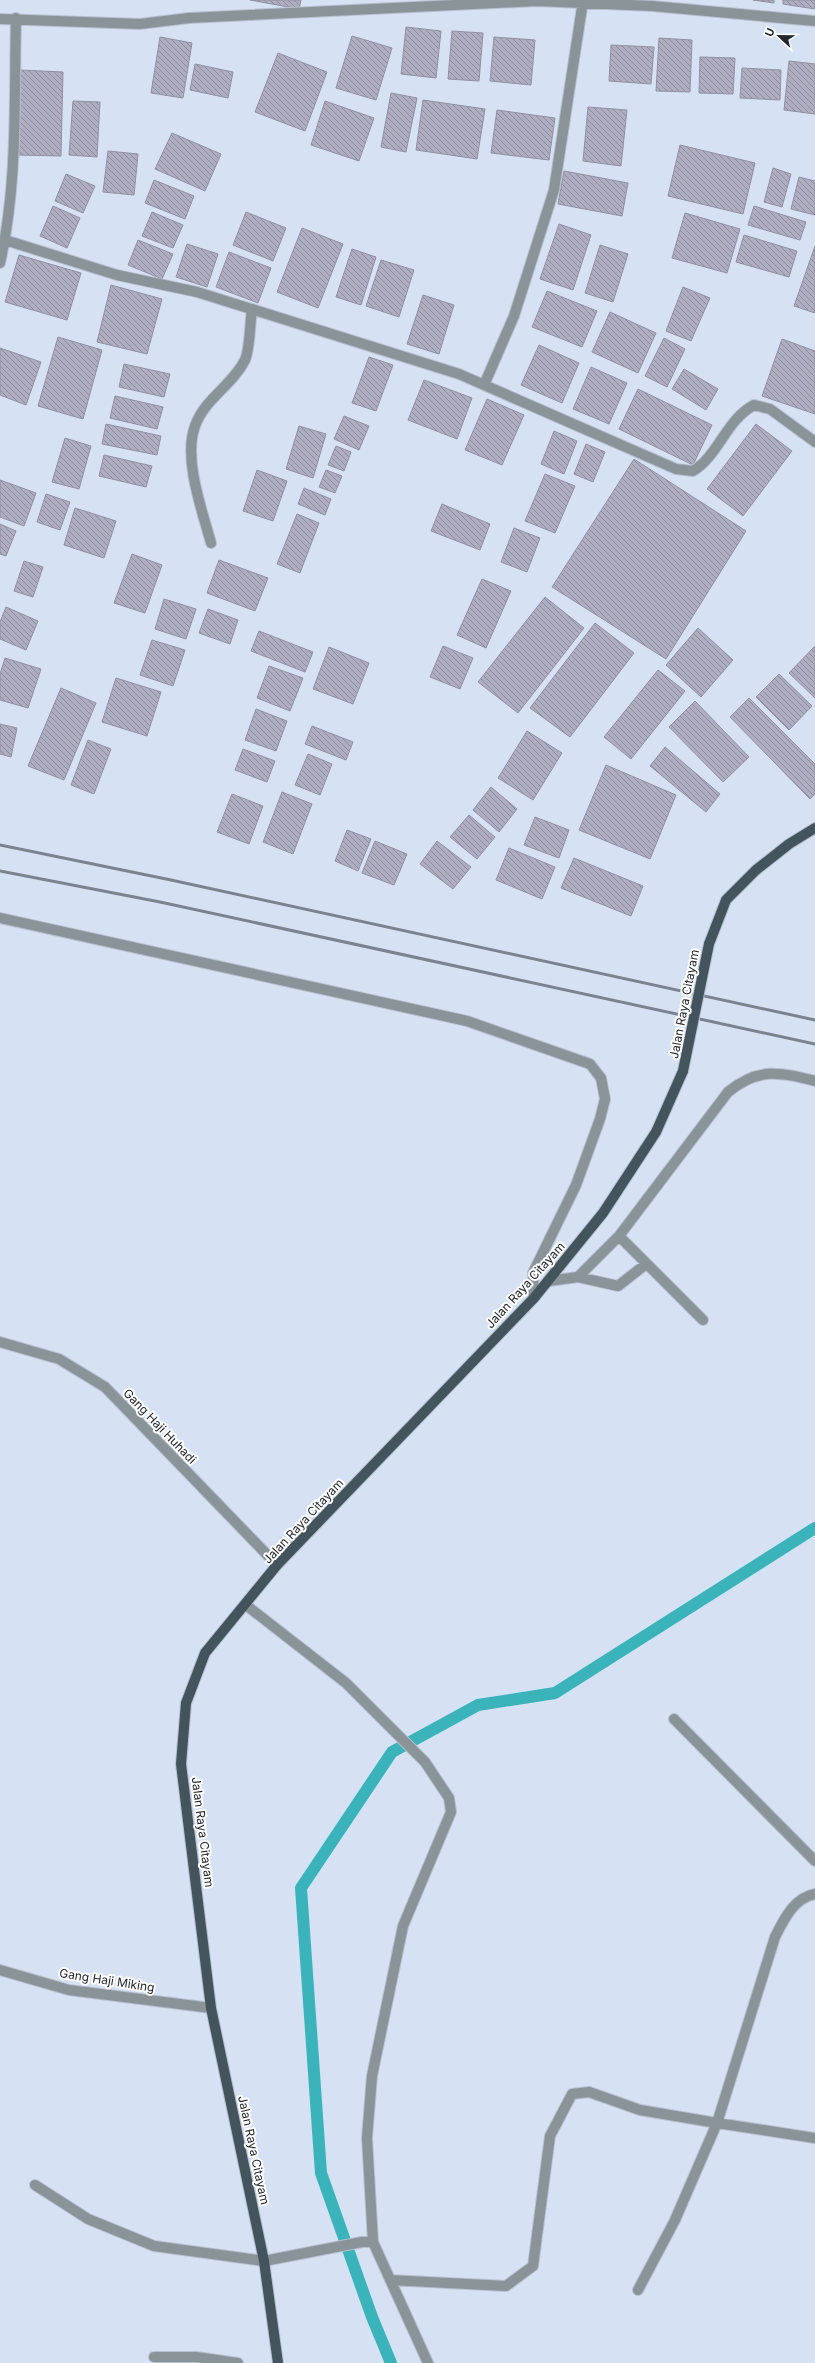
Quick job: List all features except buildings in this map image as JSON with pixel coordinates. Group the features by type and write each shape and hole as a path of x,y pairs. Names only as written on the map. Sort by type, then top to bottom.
{"main road":[{"name":"Jalan Raya Citayam","path":"278,2363 264,2261 211,2008 181,1764 186,1703 205,1653 246,1605 277,1565 534,1298 603,1213 656,1132 683,1071 709,944 726,900 756,870 789,844 815,828"}],"street":[{"path":"0,19 16,18 140,24 189,18 537,0 583,1 815,21"},
{"path":"484,386 514,316 554,190 583,1"},
{"path":"0,263 5,240 13,178 16,18"},
{"path":"5,240 116,275 197,292 459,374 676,469 693,471 702,465 735,419 744,410 754,405 770,409 815,442"},
{"path":"211,543 196,489 191,450 195,426 206,404 234,376 245,359 252,309"},
{"path":"0,918 467,1021 590,1064 601,1078 605,1099 600,1119 576,1185 532,1273 534,1298"},
{"path":"578,1277 620,1236 728,1092 737,1084 758,1074 788,1075 815,1081"},
{"path":"620,1236 703,1320"},
{"path":"548,1281 578,1277 618,1286 646,1264"},
{"name":"Gang Haji Huhadi","path":"0,1342 60,1359 105,1387 277,1565"},
{"path":"246,1605 346,1683 425,1762 449,1798 451,1812 403,1926 372,2076 367,2138 373,2242 428,2363"},
{"path":"674,1719 815,1861"},
{"path":"638,2290 675,2220 717,2123 775,1937 788,1912 806,1896 815,1894"},
{"name":"Gang Haji Miking","path":"0,1970 69,1990 211,2008"},
{"path":"390,2280 506,2286 533,2266 550,2136 572,2094 589,2092 640,2110 815,2138"},
{"path":"35,2185 88,2219 154,2246 264,2261 362,2242 373,2242"},
{"path":"154,2357 196,2357 238,2363"}],"waterway":[{"path":"391,2363 372,2317 321,2173 301,1888 392,1752 478,1705 555,1693 815,1528"}],"railway":[{"path":"0,845 171,880 815,1020"},
{"path":"0,871 160,902 815,1044"}]}
